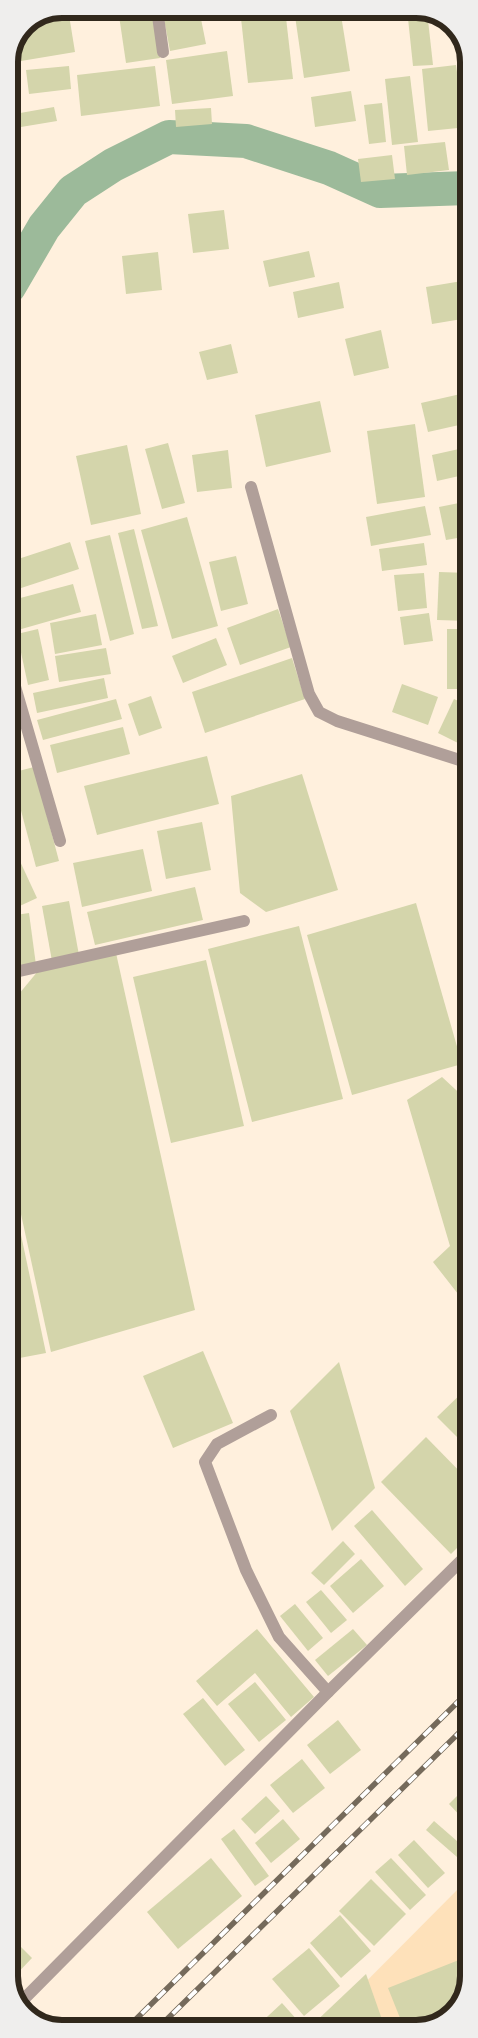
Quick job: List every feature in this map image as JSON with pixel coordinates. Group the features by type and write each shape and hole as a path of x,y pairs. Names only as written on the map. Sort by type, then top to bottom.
{"street":[{"path":"158,18 163,52"},
{"path":"251,487 309,694 319,712 337,721 460,760"},
{"path":"18,697 60,841"},
{"path":"18,971 244,920"},
{"path":"271,1415 216,1444 206,1462 246,1570 279,1637 328,1692"},
{"path":"24,2000 328,1692 460,1562"}],"shaded area":[{"path":"460,1887 460,1985 455,1998 448,2008 425,2020 328,2020"}],"building":[{"path":"52,18 69,18 75,52 18,62 18,53 21,45 30,30"},
{"path":"119,18 154,18 160,58 126,63"},
{"path":"164,18 201,18 206,44 170,51"},
{"path":"241,18 286,18 293,79 248,83"},
{"path":"295,18 341,18 350,71 304,78"},
{"path":"408,18 425,18 428,19 433,65 413,66"},
{"path":"227,51 233,96 172,104 166,60"},
{"path":"456,65 458,79 460,79 460,128 428,131 422,69"},
{"path":"69,66 71,89 29,94 26,70"},
{"path":"155,66 160,106 81,116 77,75"},
{"path":"410,76 418,142 392,145 385,79"},
{"path":"351,91 356,121 315,127 311,97"},
{"path":"382,103 386,142 369,144 364,105"},
{"path":"54,107 57,121 18,128 18,113"},
{"path":"211,108 212,124 176,127 175,110"},
{"path":"445,142 449,170 407,175 404,146"},
{"path":"392,155 395,179 361,182 358,159"},
{"path":"224,210 229,249 193,253 188,214"},
{"path":"309,251 315,277 269,287 263,261"},
{"path":"158,252 162,290 126,294 122,256"},
{"path":"460,281 460,319 432,324 426,287"},
{"path":"339,282 344,308 298,318 293,292"},
{"path":"381,330 389,368 354,376 345,339"},
{"path":"231,344 238,373 207,380 199,352"},
{"path":"460,394 460,425 428,432 421,403"},
{"path":"320,401 331,452 266,467 255,415"},
{"path":"415,424 425,497 377,504 367,431"},
{"path":"168,443 185,503 162,509 145,449"},
{"path":"127,445 141,514 91,525 76,456"},
{"path":"460,449 460,476 437,481 432,455"},
{"path":"228,450 232,488 197,492 192,455"},
{"path":"460,503 460,538 446,540 439,507"},
{"path":"425,506 431,535 371,546 366,517"},
{"path":"187,517 218,626 172,639 141,530"},
{"path":"134,529 158,626 142,629 118,533"},
{"path":"110,535 134,634 110,641 85,541"},
{"path":"70,542 79,569 18,589 18,559"},
{"path":"424,543 427,565 382,571 379,549"},
{"path":"236,556 248,604 221,611 209,562"},
{"path":"439,572 460,573 460,621 437,620"},
{"path":"424,573 427,608 398,611 394,575"},
{"path":"73,584 81,612 18,630 18,599"},
{"path":"278,609 291,647 240,665 227,628"},
{"path":"429,613 433,641 404,645 400,617"},
{"path":"96,614 102,645 55,654 50,623"},
{"path":"38,629 49,680 28,685 18,634"},
{"path":"447,629 460,629 460,689 447,689"},
{"path":"216,638 227,665 183,683 172,656"},
{"path":"106,648 111,674 59,682 55,656"},
{"path":"292,658 305,699 205,733 192,692"},
{"path":"104,678 108,698 37,713 33,693"},
{"path":"402,684 438,697 428,725 392,712"},
{"path":"151,696 162,728 139,736 128,704"},
{"path":"116,699 122,719 43,740 37,720"},
{"path":"454,699 460,702 460,744 438,733"},
{"path":"123,727 130,754 57,773 50,745"},
{"path":"207,756 219,804 97,835 84,786"},
{"path":"34,767 59,861 36,867 18,799 18,771"},
{"path":"302,774 338,890 266,912 240,893 231,796"},
{"path":"202,822 211,870 166,879 157,831"},
{"path":"143,849 152,891 82,907 73,863"},
{"path":"18,857 37,898 18,907"},
{"path":"195,887 203,920 95,945 87,912"},
{"path":"69,901 79,955 52,961 42,906"},
{"path":"416,903 460,1057 460,1065 352,1095 307,935"},
{"path":"29,913 36,965 18,968 18,915"},
{"path":"299,926 343,1099 252,1122 208,949"},
{"path":"116,953 195,1310 51,1352 18,1200 18,995 38,971"},
{"path":"206,960 244,1126 171,1143 133,977"},
{"path":"442,1077 460,1094 460,1296 433,1262 450,1246 407,1100"},
{"path":"18,1221 46,1353 18,1358"},
{"path":"203,1351 233,1423 173,1448 143,1376"},
{"path":"339,1362 375,1488 332,1531 290,1411"},
{"path":"460,1395 460,1440 437,1417"},
{"path":"426,1437 460,1472 460,1545 451,1554 381,1482"},
{"path":"372,1510 423,1569 405,1586 354,1526"},
{"path":"343,1541 355,1554 324,1585 311,1573"},
{"path":"361,1559 384,1586 353,1613 330,1586"},
{"path":"321,1590 347,1620 331,1633 306,1602"},
{"path":"295,1604 323,1638 308,1651 280,1616"},
{"path":"257,1629 314,1697 291,1717 255,1673 217,1706 196,1681"},
{"path":"353,1629 367,1645 328,1676 315,1660"},
{"path":"255,1682 286,1720 259,1742 228,1704"},
{"path":"203,1698 245,1750 225,1766 183,1714"},
{"path":"338,1720 361,1750 330,1774 307,1745"},
{"path":"302,1759 325,1788 293,1813 270,1785"},
{"path":"460,1793 460,1816 449,1804"},
{"path":"266,1796 280,1811 255,1834 241,1819"},
{"path":"283,1819 300,1839 271,1863 255,1843"},
{"path":"434,1821 460,1844 460,1854 457,1857 426,1830"},
{"path":"234,1829 269,1876 255,1886 221,1839"},
{"path":"414,1840 445,1873 428,1888 398,1855"},
{"path":"211,1858 242,1896 178,1949 147,1912"},
{"path":"391,1858 426,1895 410,1910 375,1872"},
{"path":"371,1879 406,1914 374,1946 339,1911"},
{"path":"340,1915 371,1951 341,1978 310,1943"},
{"path":"18,1946 32,1958 18,1973"},
{"path":"309,1948 340,1986 304,2016 272,1979"},
{"path":"460,1960 460,1985 455,1998 448,2008 433,2017 425,2020 401,2020 388,1988"},
{"path":"366,1974 382,2020 317,2020"},
{"path":"282,2003 297,2020 264,2020"}],"waterway":[{"path":"18,272 44,227 73,191 113,165 169,137 246,141 329,168 380,191 460,188"}],"railway":[{"path":"135,2020 460,1700"},
{"path":"166,2020 460,1732"}]}
